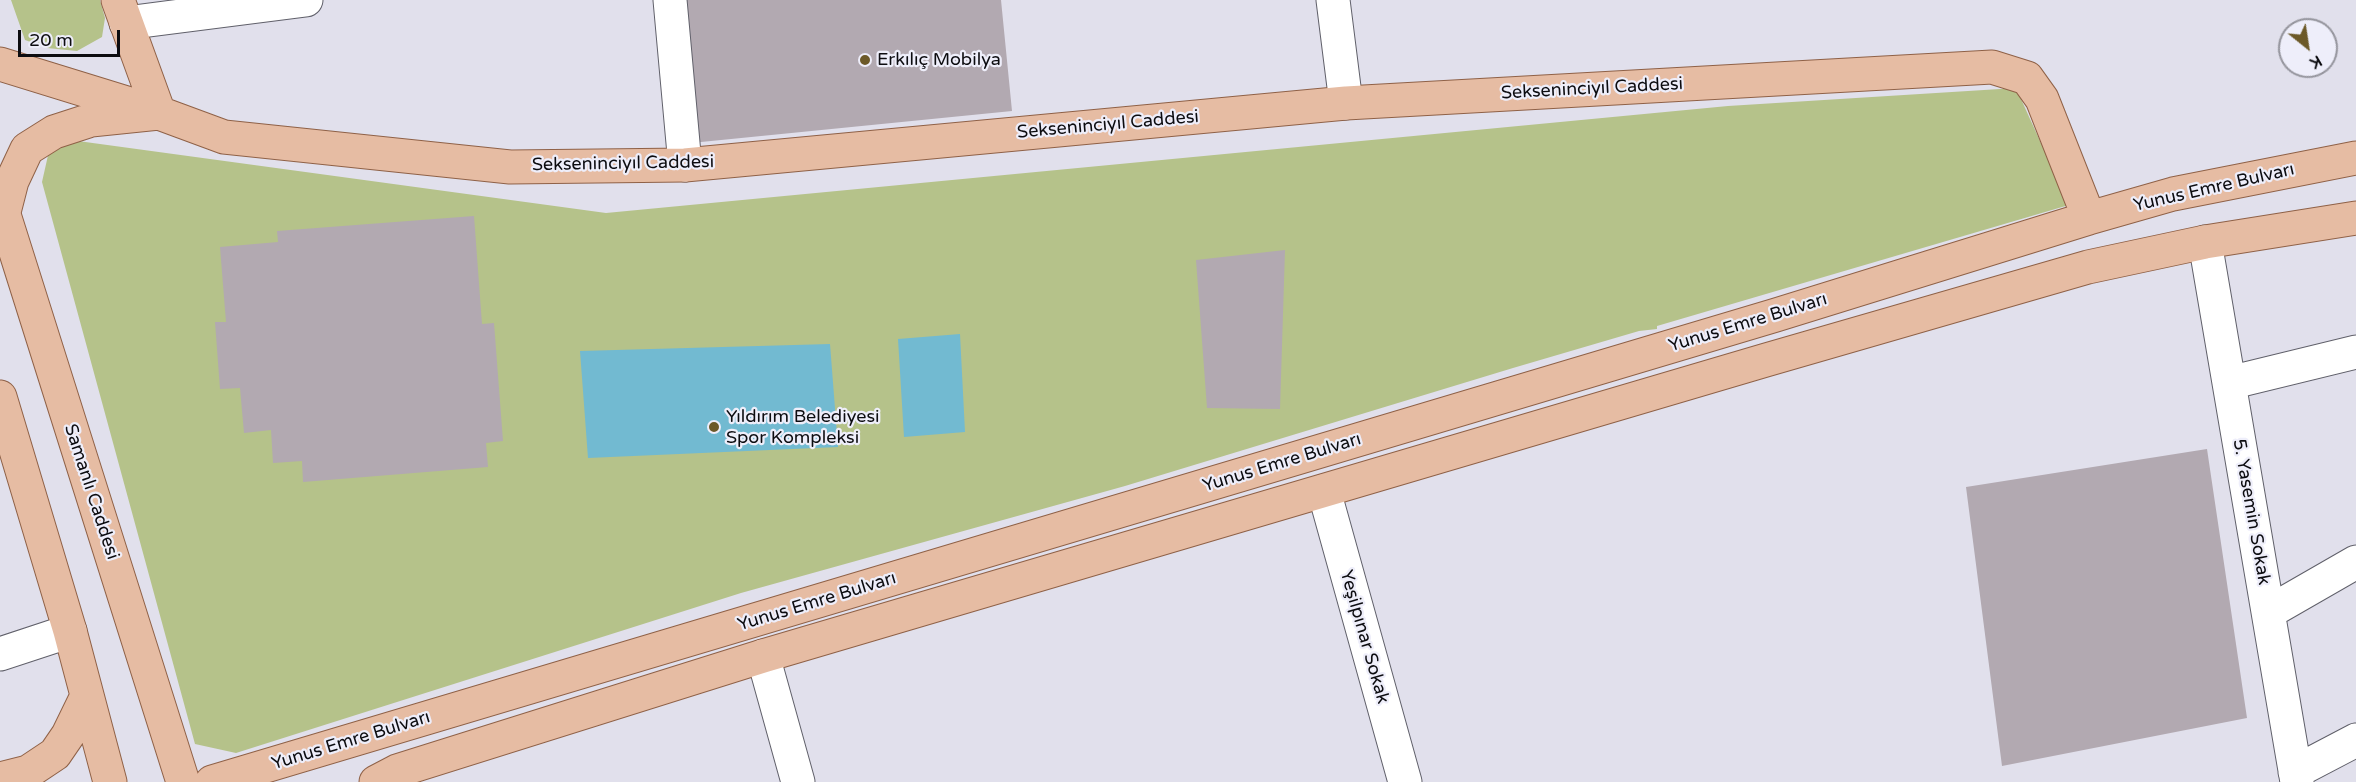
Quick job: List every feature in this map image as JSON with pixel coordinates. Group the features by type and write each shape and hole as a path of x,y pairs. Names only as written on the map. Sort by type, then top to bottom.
{"main road":[{"path":"2,209 27,149 54,132 91,120 159,113 122,12"},
{"name":"Sekseninciyıl Caddesi","path":"0,64 159,113 224,137 510,167 685,165 1346,103 1992,68 2026,78 2042,99 2089,218"},
{"name":"Yunus Emre Bulvarı","path":"212,782 1765,319 2089,218 2174,194 2356,158"},
{"name":"Samanlı Caddesi","path":"2,209 183,782"},
{"name":"Yunus Emre Bulvarı","path":"365,782 387,777 763,656 2088,267 2205,242 2356,218"},
{"path":"0,397 7,447 70,631 110,782"},
{"path":"0,779 28,772 54,754 68,735 87,696"}],"street":[{"path":"122,12 306,0"},
{"path":"670,0 685,165"},
{"path":"1333,0 1346,103"},
{"name":"5. Yasemin Sokak","path":"2205,242 2296,777"},
{"path":"2229,383 2356,352"},
{"name":"Yeşilpınar Sokak","path":"1324,491 1405,782"},
{"path":"2269,612 2356,562"},
{"path":"0,654 70,631"},
{"path":"763,656 798,782"},
{"path":"2296,777 2356,740"}],"green space":[{"path":"11,0 100,0 105,18 102,37 77,51 47,48 25,40"},
{"name":"Yıldırım Belediyesi Spor Kompleksi","path":"2016,88 2069,205 1657,326 1657,329 1639,331 1513,368 1125,486 741,593 236,753 195,744 42,182 49,151 78,141 606,213 1728,106"}],"water":[{"path":"960,334 965,432 904,437 898,339"},
{"path":"830,344 838,447 588,458 580,351"}],"building":[{"path":"677,0 1001,0 1012,111 691,143"},
{"path":"474,216 482,324 494,323 503,441 486,443 488,467 303,482 302,461 273,463 271,430 244,433 240,388 220,389 215,322 226,322 220,247 278,242 277,231"},
{"path":"1285,250 1280,409 1207,408 1196,260"},
{"path":"2207,449 2247,718 2002,766 1966,487"}],"place":[{"name":"Erkılıç Mobilya","path":"865,60"},
{"name":"Yıldırım Belediyesi Spor Kompleksi","path":"714,427"}]}
